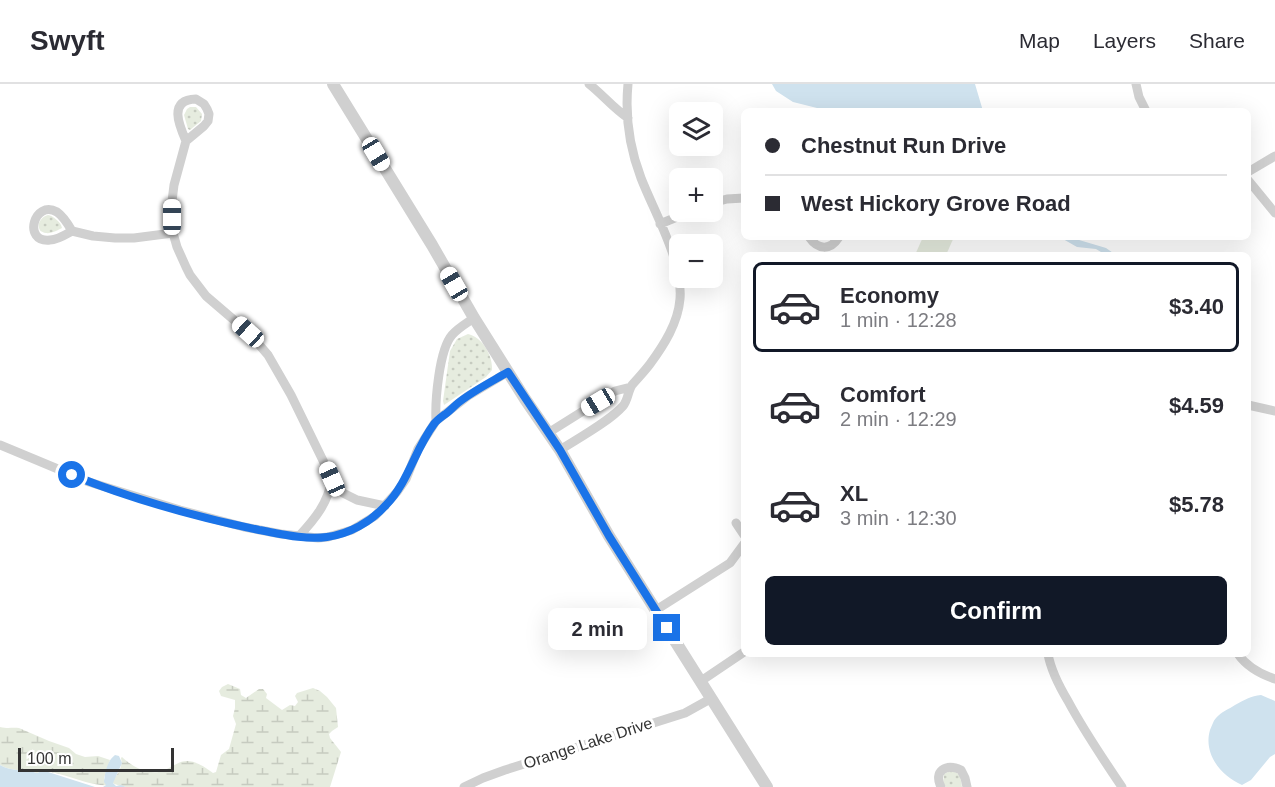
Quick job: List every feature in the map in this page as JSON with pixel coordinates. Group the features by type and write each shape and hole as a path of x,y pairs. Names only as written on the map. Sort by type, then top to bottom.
{"street":[{"path":"333,84 432,244 474,318 560,450 609,536 767,787"},
{"path":"589,84 600,92 617,111 628,118"},
{"path":"560,450 605,421 624,405 631,387 644,373 663,344 679,306 680,280 676,262 637,166 630,136 628,84"},
{"path":"1136,84 1144,108"},
{"path":"186,141 177,120 178,110 186,101 196,99 207,109 208,121 186,141 172,201 173,233 186,267 197,286 215,305 248,332 272,362 291,394 332,479 343,493 357,500 385,506"},
{"path":"1251,170 1275,156"},
{"path":"1251,184 1275,213"},
{"path":"723,200 741,198"},
{"path":"660,224 669,220"},
{"path":"72,231 115,238 173,233"},
{"path":"811,240 820,248 828,247 837,240"},
{"path":"436,421 435,408 444,349 451,336 474,318"},
{"path":"0,446 89,482 159,504 281,534 318,538 338,534 366,522 385,506 406,479 418,449 436,421 468,396 508,372"},
{"path":"548,433 615,391 631,387"},
{"path":"1251,406 1275,411"},
{"path":"299,536 321,510 332,479"},
{"path":"736,523 741,530"},
{"path":"656,610 730,563 741,548"},
{"path":"701,681 741,654"},
{"path":"1048,657 1054,675 1071,707 1122,787"},
{"path":"1240,657 1248,666 1275,679"},
{"name":"Orange Lake Drive","path":"464,787 505,770 685,713 712,699"},
{"path":"941,787 938,781 940,772 952,766 960,770 967,787"}],"green space":[{"path":"190,107 196,107 202,114 201,121 190,130 184,115"},
{"path":"48,215 62,228 54,232 42,232 39,228 40,222"},
{"path":"922,240 953,240 947,252 916,252"},
{"path":"468,334 478,339 486,348 491,358 492,370 486,377 444,405 450,351 457,339"},
{"path":"228,684 240,689 241,695 246,698 259,689 263,689 267,694 266,698 282,710 290,705 295,706 298,702 295,696 297,693 313,688 327,697 336,708 338,727 329,734 330,738 341,752 330,787 126,787 113,783 121,767 122,757 148,772 160,772 178,763 190,761 213,773 216,772 221,755 229,749 236,724 233,716 235,700 221,696 219,691"},
{"path":"0,727 19,728 69,748 76,754 85,757 98,756 110,760 104,778 107,785 90,783 51,772 37,773 9,769 0,765"},
{"path":"952,770 960,775 962,787 946,787 943,783 944,774"}],"water":[{"path":"772,84 975,84 982,108 817,108 793,102 776,91"},
{"path":"1065,240 1079,240 1112,252 1101,252 1096,249 1077,247"},
{"path":"1261,695 1275,701 1275,754 1251,780 1242,785 1227,776 1216,763 1209,747 1210,730 1215,719 1223,712 1248,698"},
{"path":"115,755 119,756 122,763 113,783 116,786 126,787 103,787 106,785 104,782 107,767"},
{"path":"0,765 9,769 37,773 45,771 95,787 0,787"}],"route":[{"path":"72,475 205,517 281,534 328,537 352,530 375,516 398,492 418,449 436,421 468,396 508,372 560,450 609,536 667,628"}]}
